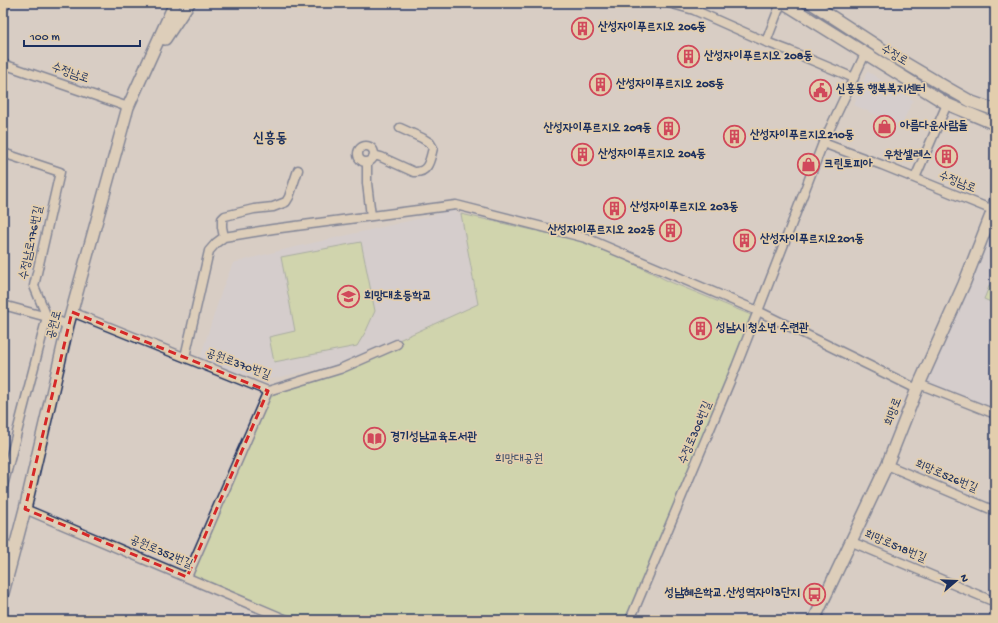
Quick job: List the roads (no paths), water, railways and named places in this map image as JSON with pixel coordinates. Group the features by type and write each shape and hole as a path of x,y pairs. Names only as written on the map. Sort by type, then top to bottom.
{"main road":[{"name":"공원로","path":"3,593 25,509 68,325 128,107 174,3"},
{"name":"공원로","path":"146,68 188,3"},
{"name":"수정로","path":"783,3 947,104 994,124"},
{"name":"수정로","path":"811,3 888,53 949,89 972,102 995,110"},
{"name":"희망로","path":"814,620 887,465 918,386 964,284 994,207"}],"street":[{"path":"3,10 6,3"},
{"path":"669,3 694,10 742,30 766,42 854,78"},
{"path":"766,42 783,3"},
{"name":"수정로306번길","path":"630,620 741,356 823,143 865,54"},
{"name":"수정남로","path":"3,64 128,107"},
{"path":"915,178 947,104"},
{"path":"374,155 414,172 419,173 426,169 433,148 430,143 400,128"},
{"name":"수정남로","path":"823,143 994,207"},
{"path":"364,147 369,147 373,150 374,155 372,159 367,162 362,161 358,155 360,150 364,147"},
{"name":"수정남로176번길","path":"3,153 60,172 34,286 47,317"},
{"path":"367,162 367,182 371,216"},
{"path":"224,237 222,218 225,216 254,209 273,207 286,202 298,170"},
{"path":"184,357 209,251 224,237 273,229 456,205 586,238 758,311 918,386 995,414"},
{"path":"4,308 47,317 68,325"},
{"name":"공원로370번길","path":"72,312 268,390 340,369 397,344"},
{"path":"3,486 47,317"},
{"path":"187,577 268,390"},
{"name":"희망로526번길","path":"887,465 995,511"},
{"name":"공원로352번길","path":"25,509 287,620"},
{"path":"3,541 13,553"},
{"name":"희망로518번길","path":"852,542 995,602"}],"place":[{"name":"산성자이푸르지오 206동","path":"583,28"},
{"name":"산성자이푸르지오 208동","path":"689,57"},
{"name":"산성자이푸르지오 205동","path":"601,85"},
{"name":"신흥동 행복복지센터","path":"821,90"},
{"name":"아름다운사람들","path":"885,127"},
{"name":"산성자이푸르지오 209동","path":"668,129"},
{"name":"산성자이푸르지오210동","path":"735,136"},
{"name":"산성자이푸르지오 204동","path":"583,155"},
{"name":"우찬셀레스","path":"947,156"},
{"name":"크린토피아","path":"808,165"},
{"name":"산성자이푸르지오 203동","path":"614,208"},
{"name":"산성자이푸르지오 202동","path":"671,231"},
{"name":"산성자이푸르지오201동","path":"744,240"},
{"name":"희망대초등학교","path":"348,297"},
{"name":"성남시 청소년 수련관","path":"701,329"},
{"name":"경기성남교육도서관","path":"375,438"},
{"name":"성남혜은학교.산성역자이3단지","path":"815,594"}],"district":[{"name":"신흥동","path":"270,139"}],"park label":[{"name":"희망대공원","path":"519,460"}]}
